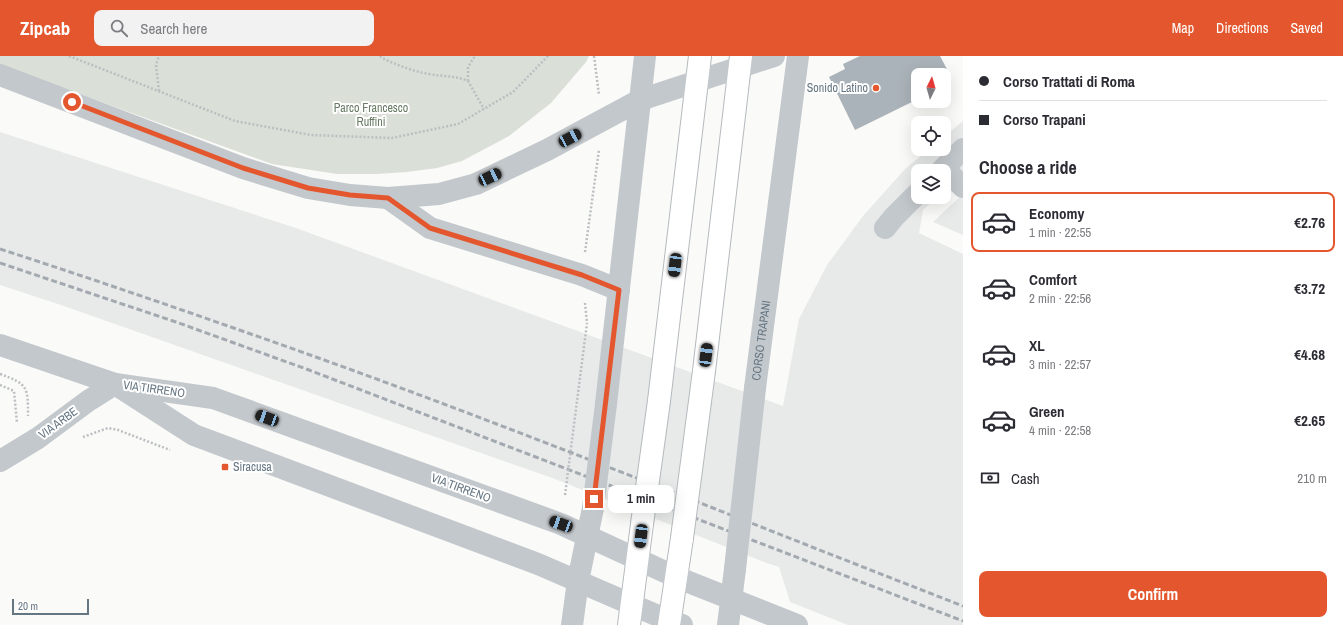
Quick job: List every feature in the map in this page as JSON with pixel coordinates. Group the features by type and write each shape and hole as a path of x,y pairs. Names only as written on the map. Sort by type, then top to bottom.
{"main road":[{"path":"630,615 665,357 700,56"},
{"path":"674,624 676,576 704,371 740,62"}],"street":[{"path":"572,625 578,581 593,508 646,56"},
{"path":"0,75 250,170 308,188 350,195 388,198 439,194 476,184 547,150 640,100 696,82 740,62 774,56"},
{"name":"CORSO TRAPANI","path":"728,625 755,388 798,56"},
{"path":"948,164 963,150"},
{"path":"951,177 963,187"},
{"path":"388,198 430,228 582,275 619,290"},
{"path":"885,228 911,200"},
{"name":"VIA TIRRENO","path":"0,345 115,384 212,398 561,524 638,560 797,625"},
{"name":"VIA TIRRENO","path":"115,384 194,435 530,561 578,581 630,615 674,624"},
{"name":"VIA ARBE","path":"0,462 38,438 88,401 115,384"}],"path":[{"path":"69,56 235,121 311,135 392,138 458,124 513,92 548,56"},
{"path":"159,91 156,66 160,56"},
{"path":"380,56 405,69 429,74 456,76 468,81"},
{"path":"474,56 468,68 468,81 484,110"},
{"path":"565,495 587,323 582,275 602,121 594,56"},
{"path":"0,374 8,377"},
{"path":"0,385 14,391 17,427"},
{"path":"83,437 98,430 108,428 118,430 173,451"}],"shaded area":[{"path":"963,121 963,173 951,184 951,164 911,164 921,156 951,156 951,131"},
{"path":"0,132 296,228 783,406 799,319 827,265 863,216 911,164 911,204 929,204 923,210 919,233 963,254 963,625 848,625 790,602 779,567 555,479 64,306 0,285"},
{"path":"963,194 963,235 933,222"}],"green space":[{"name":"Parco Francesco Ruffini","path":"0,56 589,56 586,62 551,103 509,136 462,161 437,168 407,172 337,174 272,164 0,65"}],"building":[{"name":"Sonido Latino","path":"860,56 940,56 946,68 911,68 911,102 855,130 829,77 845,69 843,64"}],"railway":[{"path":"0,249 313,356 476,416 963,606"},
{"path":"0,263 176,322 309,370 963,621"}],"place":[{"name":"Sonido Latino","path":"876,88"},
{"name":"Siracusa","path":"225,467"}],"route":[{"path":"72,102 243,168 308,188 350,195 388,198 430,228 582,275 619,290 594,499"}]}
